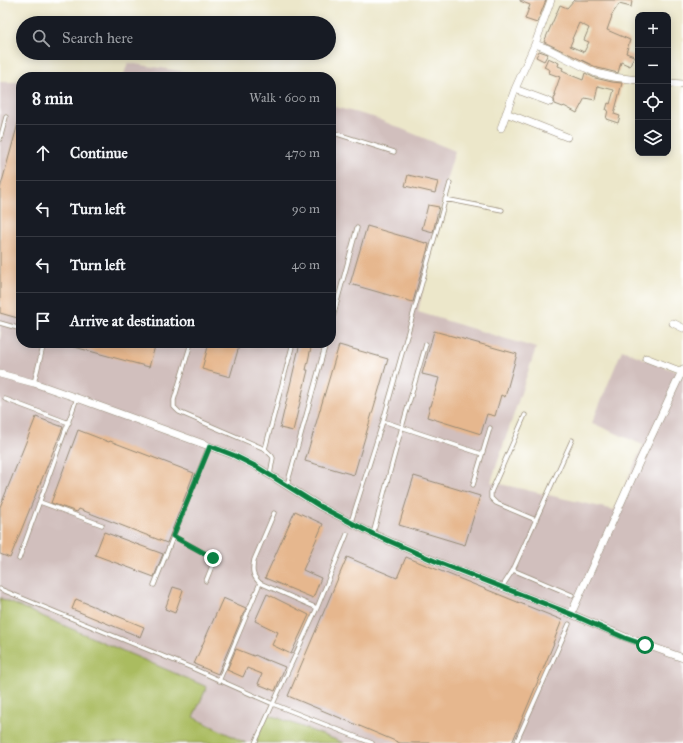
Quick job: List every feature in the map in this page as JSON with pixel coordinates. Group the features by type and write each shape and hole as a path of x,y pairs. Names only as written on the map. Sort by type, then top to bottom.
{"street":[{"path":"501,128 551,0"},
{"path":"535,44 596,73 635,80"},
{"path":"671,83 683,84"},
{"path":"515,89 550,102"},
{"path":"506,113 567,137"},
{"path":"673,323 683,328"},
{"path":"571,614 682,370 646,358"},
{"path":"0,374 34,383 233,455 257,467 321,507 373,534 435,561 571,614 625,638 683,658"}],"lane":[{"path":"0,139 6,117"},
{"path":"336,134 394,152"},
{"path":"351,523 383,421 450,183"},
{"path":"445,199 502,210"},
{"path":"336,306 357,228"},
{"path":"0,323 16,328"},
{"path":"373,534 426,344"},
{"path":"34,383 43,348"},
{"path":"190,348 174,400 174,407 179,412 265,449 273,458 270,475"},
{"path":"265,449 292,348"},
{"path":"287,486 325,348"},
{"path":"5,398 69,423"},
{"path":"18,559 77,398"},
{"path":"525,415 491,492 491,498 496,504 536,520"},
{"path":"383,421 482,454"},
{"path":"472,485 490,428"},
{"path":"502,587 513,570 572,440"},
{"path":"154,585 210,446"},
{"path":"40,502 102,525"},
{"path":"274,513 254,560 253,573 260,583 317,608"},
{"path":"255,743 317,608 347,534"},
{"path":"173,536 213,558 214,561 206,581"},
{"path":"513,570 572,595"},
{"path":"219,681 260,583"},
{"path":"0,589 192,668 273,704 372,743"},
{"path":"516,743 569,624"}],"shaded area":[{"path":"128,63 186,72 125,72"},
{"path":"0,82 16,82 16,348 336,348 336,107 373,117 455,151 448,174 418,312 536,348 491,482 614,510 643,445 592,423 622,350 683,374 683,743 344,743 268,714 254,743 246,743 193,717 207,687 0,598"}],"green space":[{"path":"0,598 207,687 193,717 246,743 0,743"},
{"path":"268,714 344,743 254,743"}],"building":[{"path":"520,0 546,0 537,23 525,19 530,5"},
{"path":"574,0 632,1 631,7 619,4 611,16 607,30 630,40 626,53 634,56 630,66 621,62 618,73 598,68 544,42 560,5 567,8","holes":["579,23 589,28 584,40 589,42 584,52 570,46"]},
{"path":"539,51 548,54 544,61 536,57"},
{"path":"548,58 559,63 558,66 563,68 562,70 568,74 583,80 585,73 595,78 622,83 614,114 620,116 618,123 606,119 608,110 606,110 608,103 610,104 614,90 598,86 595,100 585,98 577,113 564,106 555,104 554,99 556,94 554,94 560,77 549,73 550,70 544,67"},
{"path":"16,131 16,318 0,313 0,189"},
{"path":"408,175 438,182 435,193 405,186"},
{"path":"428,205 439,207 433,232 422,229"},
{"path":"367,226 429,244 413,302 350,284"},
{"path":"434,331 517,354 505,397 501,395 495,416 487,414 481,434 427,417 439,378 422,374"},
{"path":"339,345 388,359 354,475 305,461"},
{"path":"78,348 155,348 149,367"},
{"path":"208,348 239,348 230,377 202,369"},
{"path":"299,348 311,348 306,370 308,370 293,431 280,428"},
{"path":"36,417 63,427 10,558 0,554 0,507"},
{"path":"78,430 194,473 167,543 79,509 77,512 51,503"},
{"path":"414,476 480,496 465,545 399,525"},
{"path":"295,511 323,524 303,570 321,578 313,598 265,578"},
{"path":"104,532 163,554 154,577 95,555"},
{"path":"347,557 397,578 406,557 562,620 554,643 512,743 400,743 288,696"},
{"path":"173,587 183,590 175,613 165,609"},
{"path":"267,594 309,615 291,654 272,645 278,632 255,621"},
{"path":"223,598 246,608 218,674 194,664"},
{"path":"76,599 144,627 140,637 72,609"},
{"path":"236,649 285,667 275,691 258,684 262,674 247,668 243,677 227,670"}],"route":[{"path":"213,558 173,536 210,446 257,467 321,507 373,534 435,561 571,614 625,638 645,645"}]}
